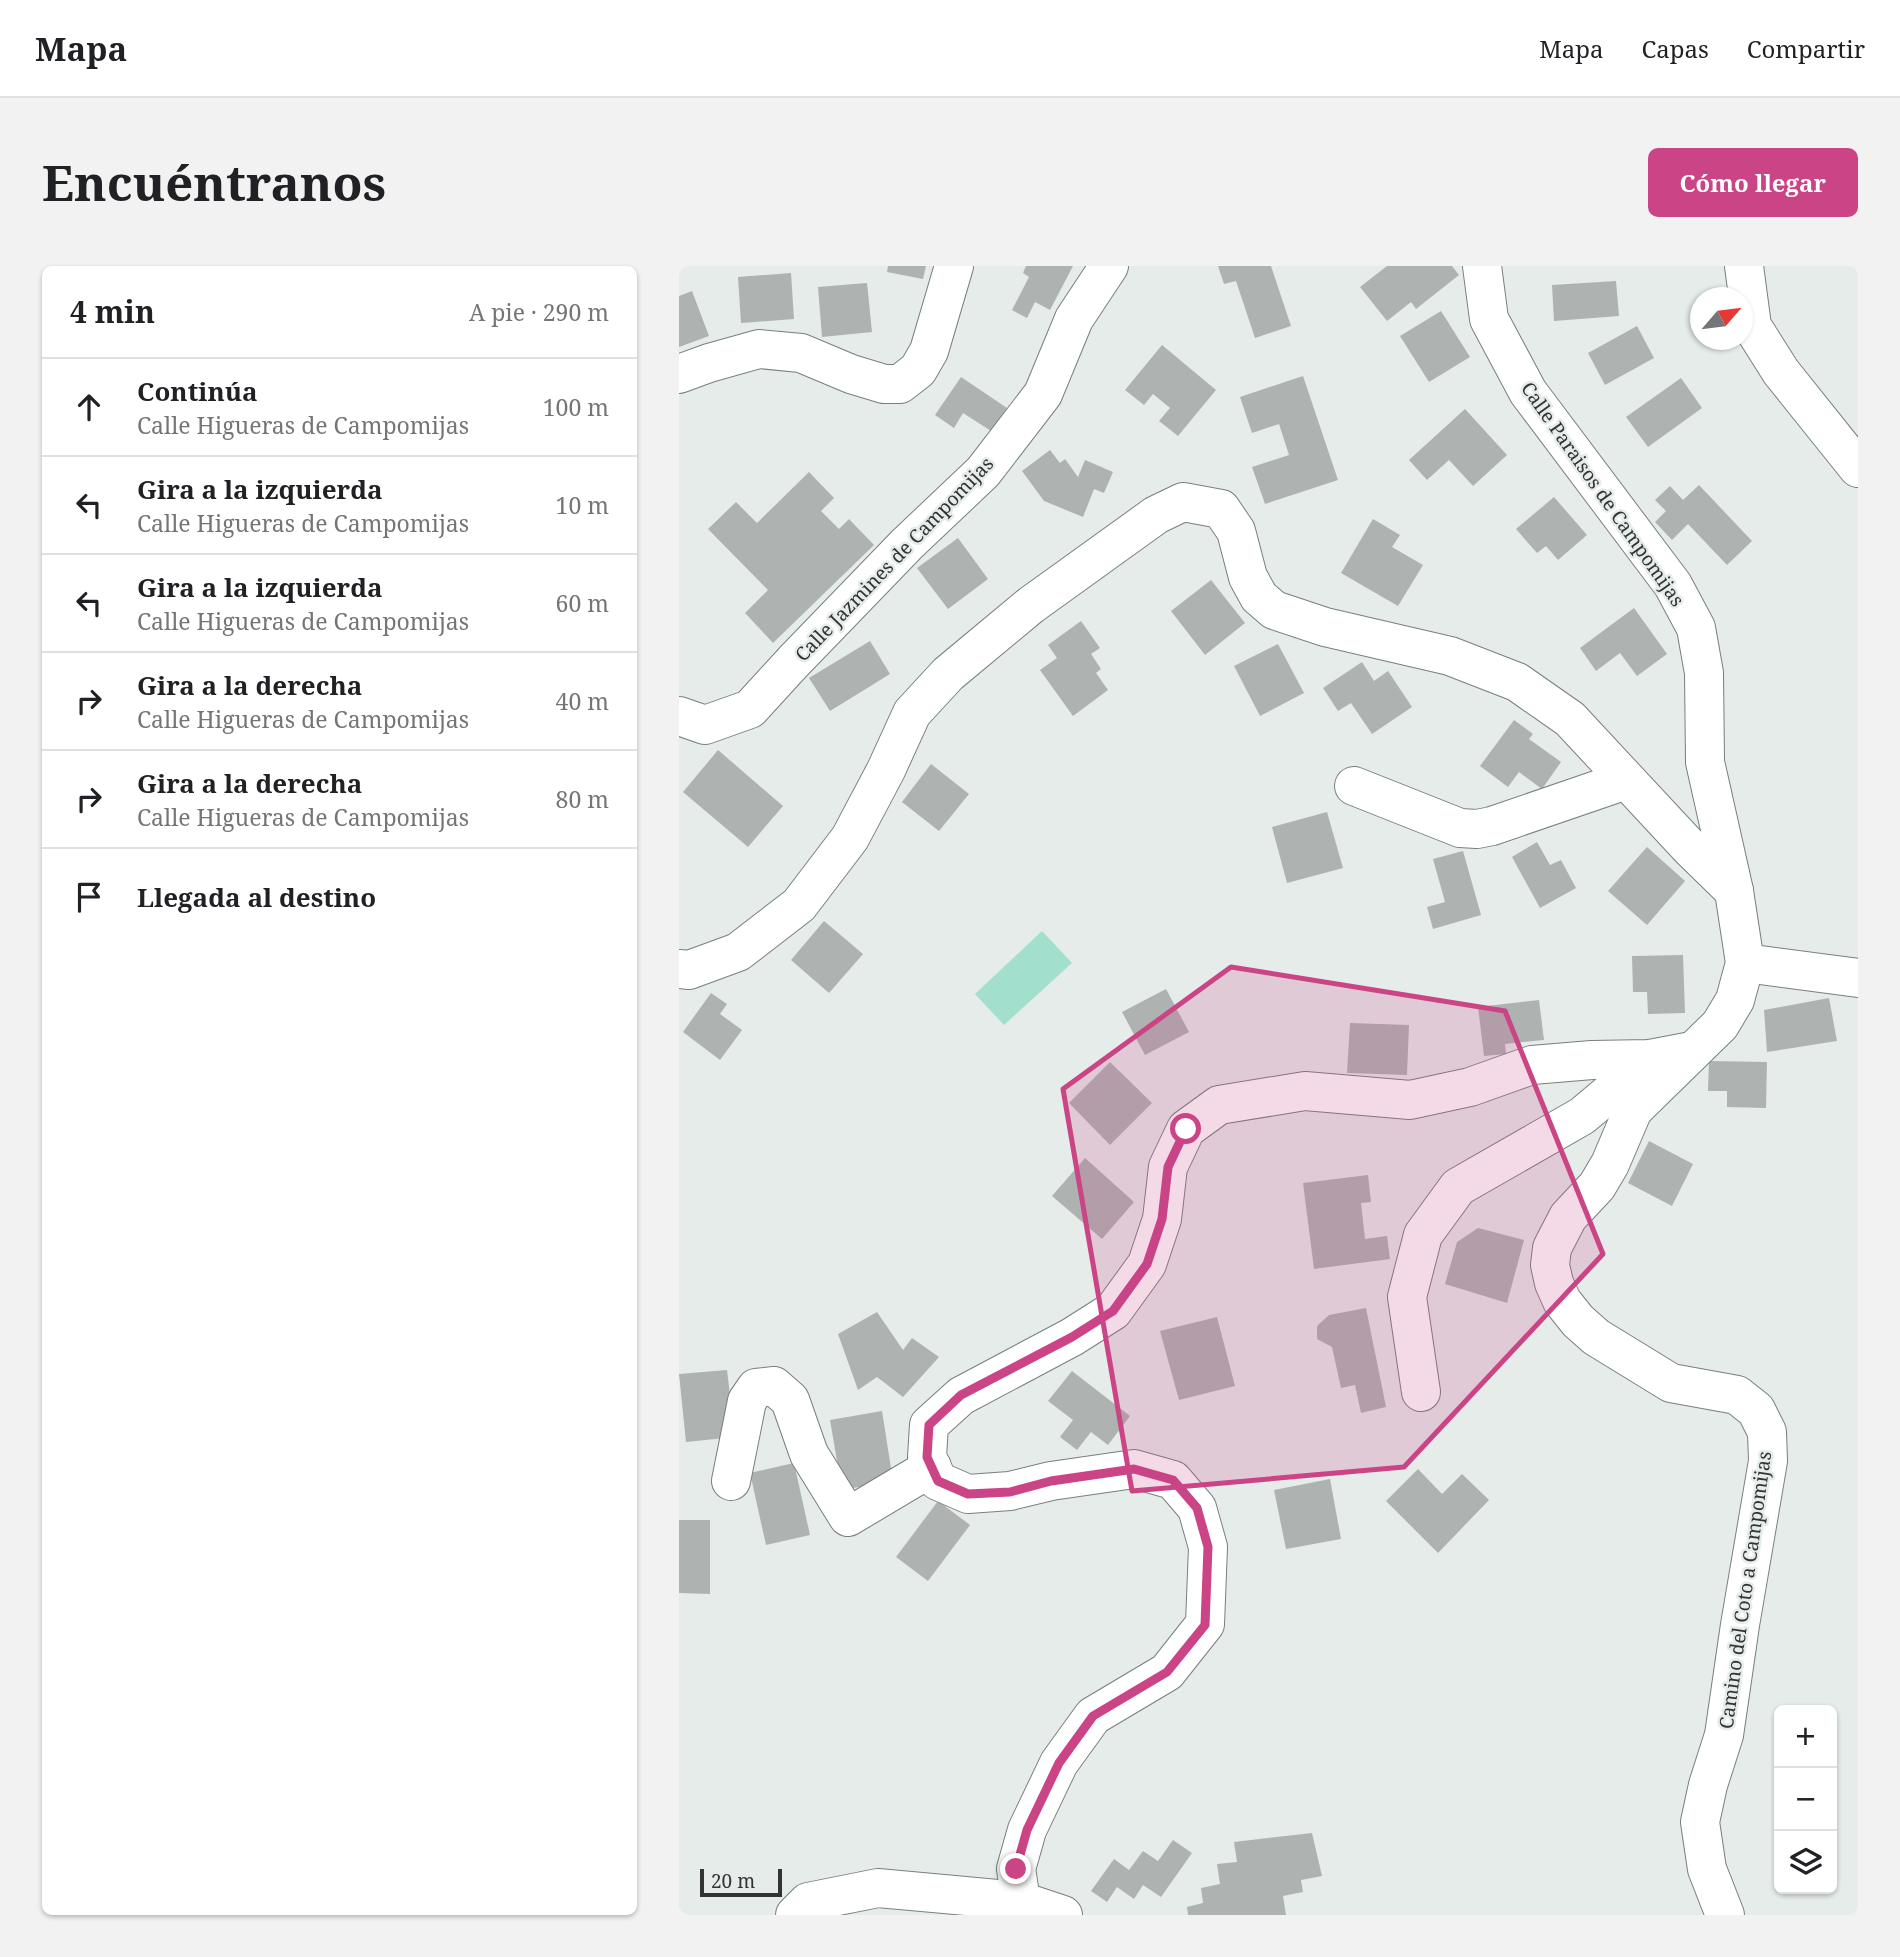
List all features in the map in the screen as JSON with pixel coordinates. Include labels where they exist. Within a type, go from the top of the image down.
[{"type":"street","points":[[679,374],[759,349],[801,352],[852,374],[884,384],[900,384],[918,370],[929,351],[954,266]]},
{"type":"street","name":"Calle Jazmines de Campomijas","points":[[679,716],[705,725],[750,709],[907,544],[983,472],[1043,394],[1074,319],[1109,266]]},
{"type":"street","name":"Calle Paraisos de Campomijas","points":[[1482,266],[1489,319],[1528,392],[1673,585],[1696,628],[1704,673],[1705,762],[1734,891],[1745,964]]},
{"type":"street","points":[[1744,266],[1752,326],[1781,372],[1858,468]]},
{"type":"street","points":[[679,969],[689,970],[738,952],[799,905],[850,838],[912,713],[948,674],[1031,605],[1156,515],[1183,502],[1221,509],[1236,530],[1248,578],[1258,597],[1274,610],[1325,627],[1450,656],[1517,682],[1570,719],[1692,850],[1734,891]]},
{"type":"street","points":[[1353,786],[1460,828],[1477,829],[1626,780]]},
{"type":"street","points":[[1021,1901],[1016,1869],[1027,1830],[1059,1763],[1093,1716],[1167,1672],[1205,1625],[1208,1547],[1197,1508],[1173,1480],[1134,1469],[1051,1481],[1010,1492],[968,1494],[938,1481],[927,1457],[929,1425],[961,1395],[1072,1337],[1113,1311],[1147,1264],[1162,1219],[1168,1167],[1186,1129],[1219,1105],[1305,1091],[1410,1100],[1470,1087],[1532,1065],[1650,1059],[1692,1051],[1720,1025],[1735,1000],[1745,964],[1858,978]]},
{"type":"street","name":"Camino del Coto a Campomijas","points":[[1692,1051],[1633,1110],[1610,1164],[1597,1186],[1568,1217],[1552,1248],[1550,1265],[1562,1301],[1596,1337],[1671,1383],[1737,1395],[1756,1410],[1767,1432],[1768,1461],[1724,1735],[1708,1785],[1700,1822],[1707,1869],[1725,1915]]},
{"type":"street","points":[[1421,1392],[1407,1297],[1423,1235],[1458,1187],[1582,1116],[1650,1059]]},
{"type":"street","points":[[731,1481],[747,1401],[756,1388],[774,1386],[790,1399],[809,1454],[848,1517],[932,1467]]},
{"type":"street","points":[[796,1915],[808,1902],[878,1888],[1021,1901],[1063,1915]]},
{"type":"highlighted area","points":[[1231,967],[1505,1011],[1603,1254],[1404,1467],[1132,1491],[1063,1089]]},
{"type":"green space","points":[[1042,931],[1072,963],[1004,1025],[975,994]]},
{"type":"building","points":[[888,266],[926,266],[923,279],[887,272]]},
{"type":"building","points":[[1026,266],[1073,266],[1050,310],[1035,302],[1027,318],[1012,310],[1029,277],[1023,273]]},
{"type":"building","points":[[1218,266],[1271,266],[1291,326],[1255,338],[1236,281],[1224,284]]},
{"type":"building","points":[[1387,266],[1452,266],[1459,275],[1416,309],[1411,302],[1387,321],[1360,287]]},
{"type":"building","points":[[791,273],[794,319],[741,323],[738,277]]},
{"type":"building","points":[[1616,281],[1619,316],[1554,321],[1552,285]]},
{"type":"building","points":[[867,283],[872,332],[822,337],[818,287]]},
{"type":"building","points":[[692,291],[709,336],[679,347],[679,296]]},
{"type":"building","points":[[1441,311],[1470,357],[1429,382],[1400,336]]},
{"type":"building","points":[[1637,326],[1654,358],[1605,385],[1588,353]]},
{"type":"building","points":[[1162,345],[1216,390],[1178,436],[1159,421],[1170,408],[1153,394],[1144,405],[1125,390]]},
{"type":"building","points":[[1303,376],[1338,480],[1265,504],[1252,467],[1289,455],[1279,424],[1252,433],[1240,397]]},
{"type":"building","points":[[961,377],[1007,408],[991,431],[963,413],[954,428],[935,415]]},
{"type":"building","points":[[1681,378],[1702,408],[1648,447],[1626,417]]},
{"type":"building","points":[[1465,409],[1507,455],[1473,486],[1449,460],[1427,480],[1409,460]]},
{"type":"building","points":[[1050,450],[1060,463],[1065,459],[1078,477],[1085,460],[1113,472],[1104,493],[1094,489],[1083,517],[1044,501],[1022,471]]},
{"type":"building","points":[[809,472],[834,498],[821,511],[839,529],[849,519],[874,545],[773,643],[745,613],[768,590],[708,529],[736,502],[757,523]]},
{"type":"building","points":[[1699,485],[1752,541],[1727,565],[1688,524],[1672,540],[1655,522],[1666,511],[1655,500],[1670,486],[1683,500]]},
{"type":"building","points":[[1554,497],[1587,535],[1558,560],[1546,546],[1537,553],[1516,529]]},
{"type":"building","points":[[1373,519],[1400,535],[1392,547],[1423,565],[1398,606],[1341,573]]},
{"type":"building","points":[[958,538],[988,579],[948,609],[917,568]]},
{"type":"building","points":[[1211,580],[1245,623],[1205,655],[1171,611]]},
{"type":"building","points":[[1634,608],[1667,654],[1637,676],[1620,653],[1596,671],[1580,648]]},
{"type":"building","points":[[1081,621],[1100,648],[1091,654],[1101,669],[1096,673],[1108,690],[1073,716],[1040,670],[1057,658],[1048,645]]},
{"type":"building","points":[[870,641],[890,674],[830,711],[809,678]]},
{"type":"building","points":[[1278,644],[1304,693],[1260,716],[1234,666]]},
{"type":"building","points":[[1362,662],[1374,681],[1388,671],[1412,707],[1372,734],[1351,703],[1338,711],[1323,688]]},
{"type":"building","points":[[1514,720],[1533,734],[1529,739],[1561,762],[1542,789],[1519,772],[1508,787],[1480,766]]},
{"type":"building","points":[[718,750],[783,806],[748,847],[683,792]]},
{"type":"building","points":[[931,764],[969,794],[939,831],[902,802]]},
{"type":"building","points":[[1327,812],[1343,868],[1287,883],[1272,827]]},
{"type":"building","points":[[1537,842],[1550,865],[1561,860],[1576,888],[1540,908],[1512,857]]},
{"type":"building","points":[[1647,847],[1685,881],[1647,925],[1608,891]]},
{"type":"building","points":[[1463,851],[1481,915],[1433,929],[1427,907],[1445,902],[1433,859]]},
{"type":"building","points":[[824,921],[863,954],[829,993],[791,960]]},
{"type":"building","points":[[1683,955],[1685,1013],[1648,1014],[1647,992],[1633,992],[1632,956]]},
{"type":"building","points":[[1166,989],[1189,1032],[1145,1055],[1122,1012]]},
{"type":"building","points":[[711,993],[727,1004],[720,1014],[742,1030],[720,1060],[683,1032]]},
{"type":"building","points":[[1829,998],[1837,1041],[1767,1052],[1764,1010]]},
{"type":"building","points":[[1539,1000],[1544,1040],[1505,1044],[1506,1054],[1484,1056],[1478,1007]]},
{"type":"building","points":[[1350,1023],[1409,1025],[1407,1075],[1347,1073]]},
{"type":"building","points":[[1709,1061],[1767,1062],[1766,1108],[1727,1107],[1727,1091],[1708,1091]]},
{"type":"building","points":[[1110,1062],[1152,1103],[1110,1145],[1069,1103]]},
{"type":"building","points":[[1649,1141],[1693,1164],[1672,1206],[1628,1183]]},
{"type":"building","points":[[1085,1158],[1134,1202],[1102,1239],[1052,1196]]},
{"type":"building","points":[[1368,1175],[1371,1202],[1361,1203],[1365,1239],[1387,1236],[1390,1259],[1314,1269],[1303,1183]]},
{"type":"building","points":[[1478,1228],[1524,1240],[1507,1303],[1445,1284],[1457,1242]]},
{"type":"building","points":[[1366,1308],[1386,1407],[1361,1413],[1355,1385],[1341,1388],[1332,1347],[1317,1339],[1317,1326],[1329,1315]]},
{"type":"building","points":[[877,1312],[903,1350],[912,1338],[939,1357],[903,1397],[877,1377],[858,1390],[838,1334]]},
{"type":"building","points":[[1217,1317],[1235,1386],[1179,1400],[1160,1331]]},
{"type":"building","points":[[727,1370],[735,1437],[686,1442],[679,1374]]},
{"type":"building","points":[[1072,1371],[1130,1416],[1108,1445],[1091,1432],[1077,1450],[1060,1437],[1073,1420],[1048,1401]]},
{"type":"building","points":[[882,1411],[893,1481],[842,1490],[830,1420]]},
{"type":"building","points":[[794,1463],[810,1535],[766,1545],[750,1473]]},
{"type":"building","points":[[1418,1469],[1442,1494],[1462,1474],[1489,1500],[1438,1553],[1386,1501]]},
{"type":"building","points":[[1330,1479],[1341,1539],[1286,1549],[1274,1490]]},
{"type":"building","points":[[938,1501],[970,1525],[928,1581],[896,1557]]},
{"type":"building","points":[[679,1520],[710,1520],[710,1594],[679,1593]]},
{"type":"building","points":[[1312,1833],[1322,1876],[1301,1880],[1303,1892],[1283,1896],[1286,1915],[1188,1915],[1187,1907],[1203,1903],[1201,1888],[1220,1884],[1217,1864],[1237,1862],[1234,1842]]},
{"type":"building","points":[[1173,1840],[1192,1853],[1161,1897],[1143,1885],[1134,1899],[1117,1887],[1107,1902],[1091,1891],[1114,1859],[1129,1870],[1143,1851],[1158,1861]]},
{"type":"route","points":[[1016,1869],[1027,1830],[1059,1763],[1093,1716],[1167,1672],[1205,1625],[1208,1547],[1197,1508],[1173,1480],[1134,1469],[1051,1481],[1010,1492],[968,1494],[938,1481],[927,1457],[929,1425],[961,1395],[1072,1337],[1113,1311],[1147,1264],[1162,1219],[1168,1167],[1186,1129]]}]
